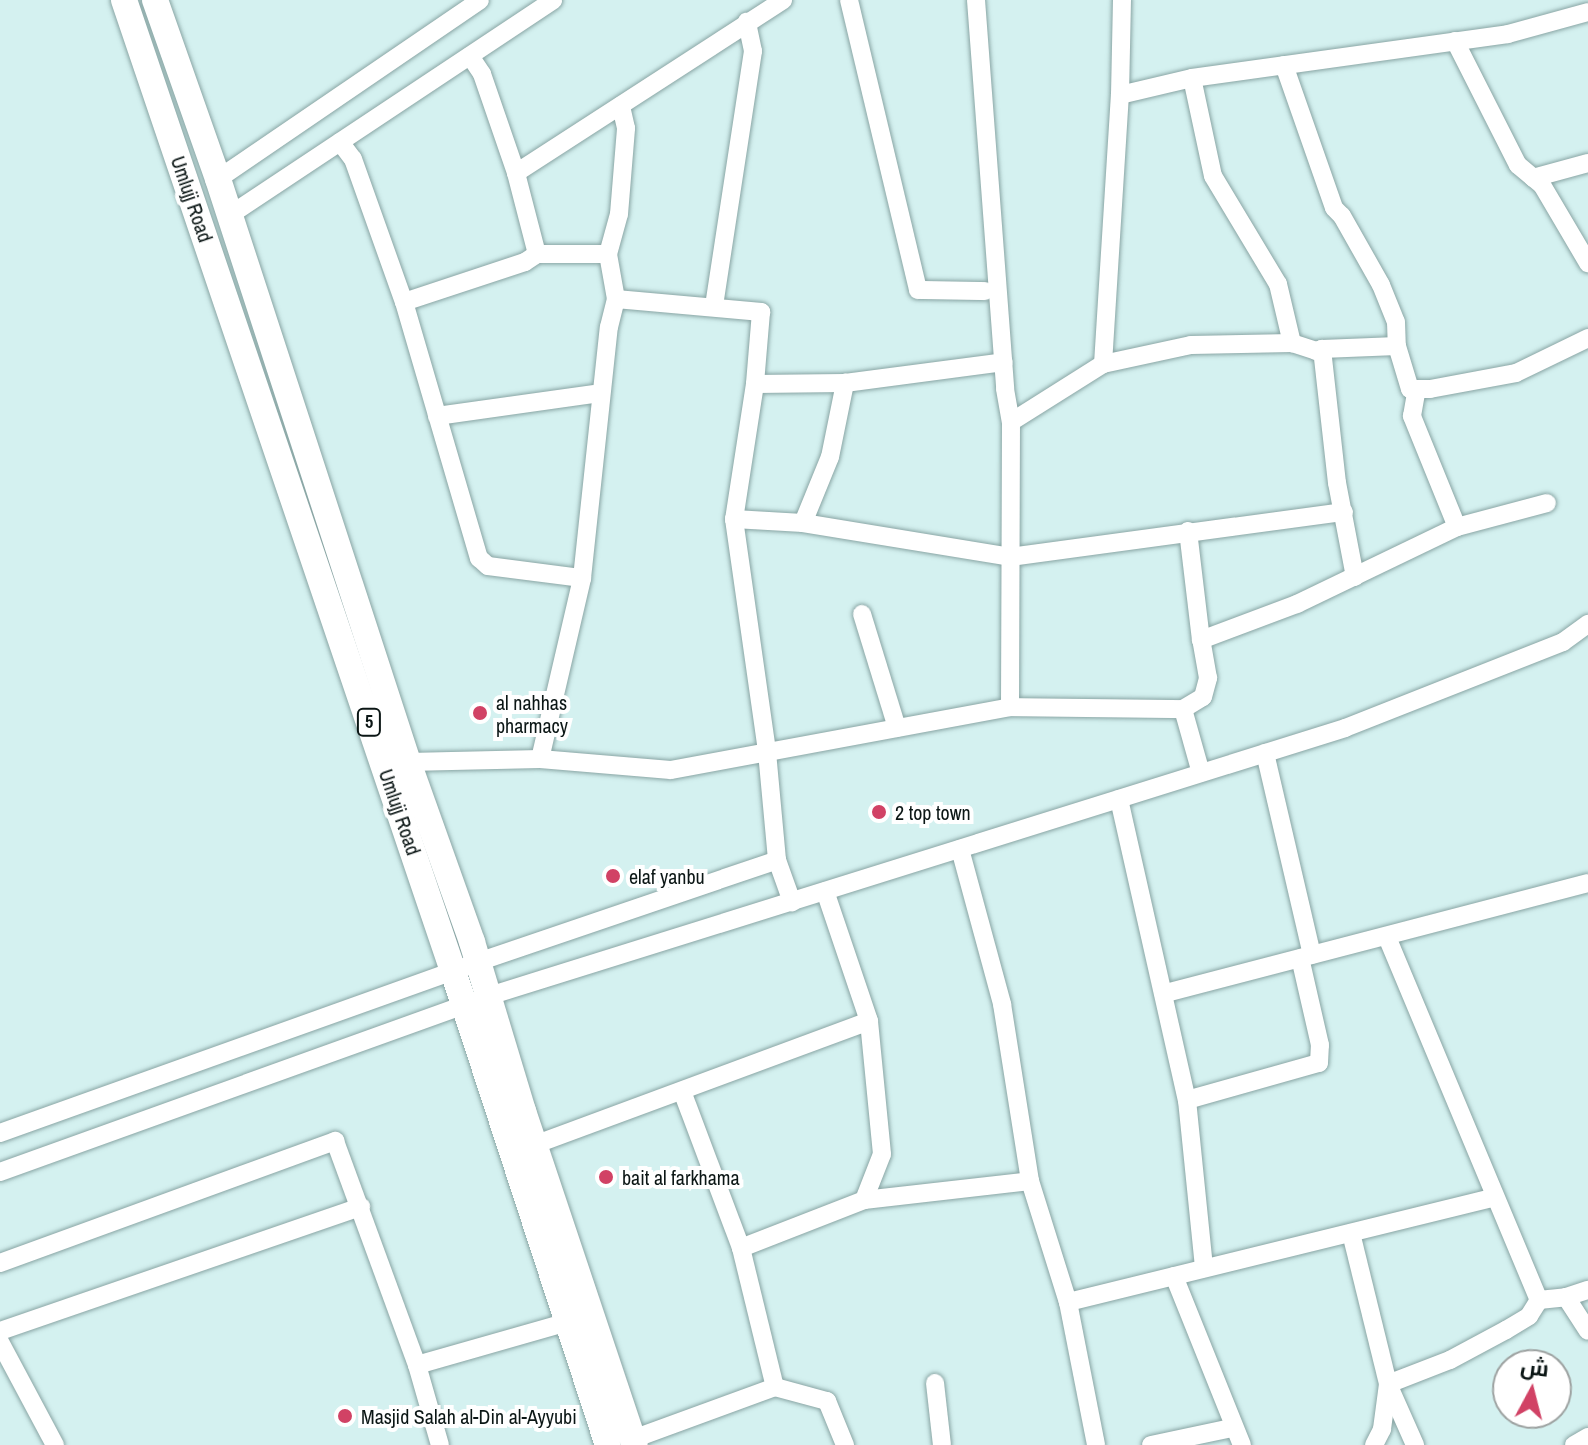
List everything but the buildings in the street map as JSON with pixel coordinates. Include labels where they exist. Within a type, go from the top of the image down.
[{"type":"highway","name":"Umlujj Road","points":[[124,0],[466,966]]},
{"type":"highway","name":"Umlujj Road","points":[[155,0],[230,215],[408,762],[571,1321],[626,1443]]},
{"type":"highway","name":"Umlujj Road","points":[[476,1001],[534,1145],[626,1443]]},
{"type":"street","points":[[218,179],[480,0]]},
{"type":"street","points":[[230,215],[553,0]]},
{"type":"street","points":[[516,173],[783,0]]},
{"type":"street","points":[[849,0],[918,290],[985,291]]},
{"type":"street","points":[[976,0],[1011,422],[1010,707]]},
{"type":"street","points":[[1103,364],[1120,95],[1122,0]]},
{"type":"street","points":[[1120,95],[1192,78],[1508,34],[1588,12]]},
{"type":"street","points":[[714,306],[753,51],[747,22]]},
{"type":"street","points":[[1455,41],[1518,165],[1542,185],[1588,263]]},
{"type":"street","points":[[470,56],[482,74],[516,173],[537,254]]},
{"type":"street","points":[[1284,65],[1334,208],[1342,216],[1381,285],[1396,322],[1397,346],[1410,389],[1516,373],[1588,338]]},
{"type":"street","points":[[1192,78],[1213,176],[1278,284],[1292,343]]},
{"type":"street","points":[[540,759],[582,578],[609,327],[616,299],[608,254],[619,214],[626,128],[621,106]]},
{"type":"street","points":[[340,142],[353,159],[404,302],[479,558],[488,566],[582,578]]},
{"type":"street","points":[[1533,178],[1588,163]]},
{"type":"street","points":[[404,302],[525,262],[537,254],[608,254]]},
{"type":"street","points":[[616,299],[761,312],[755,384],[734,519],[767,752],[777,860],[792,902]]},
{"type":"street","points":[[1011,422],[1103,364],[1191,345],[1292,343],[1316,351],[1397,346]]},
{"type":"street","points":[[1322,349],[1355,577]]},
{"type":"street","points":[[755,384],[845,383],[1004,362]]},
{"type":"street","points":[[803,523],[830,457],[845,383]]},
{"type":"street","points":[[1417,389],[1412,416],[1457,527]]},
{"type":"street","points":[[437,416],[594,394]]},
{"type":"street","points":[[1201,640],[1355,577],[1457,527],[1547,503]]},
{"type":"street","points":[[734,519],[803,523],[1010,557],[1344,512]]},
{"type":"street","points":[[408,762],[540,759],[671,770],[1010,707],[1183,709],[1203,697],[1208,678],[1188,531]]},
{"type":"street","points":[[862,614],[897,728]]},
{"type":"street","points":[[0,1172],[476,1001],[1265,753],[1403,705],[1587,631]]},
{"type":"street","points":[[1183,709],[1201,773]]},
{"type":"street","points":[[1187,1100],[1319,1063],[1320,1045],[1306,957],[1265,753]]},
{"type":"street","points":[[1119,799],[1166,993],[1187,1100],[1204,1268]]},
{"type":"street","points":[[960,849],[1002,1004],[1030,1181],[1068,1302],[1096,1445]]},
{"type":"street","points":[[0,1133],[466,966],[777,860]]},
{"type":"street","points":[[1166,993],[1588,883]]},
{"type":"street","points":[[825,891],[869,1021],[882,1154],[864,1200]]},
{"type":"street","points":[[1387,937],[1539,1300]]},
{"type":"street","points":[[534,1145],[869,1021]]},
{"type":"street","points":[[682,1091],[741,1248],[775,1387]]},
{"type":"street","points":[[0,1263],[335,1141],[417,1365],[440,1445]]},
{"type":"street","points":[[741,1248],[864,1200],[1030,1181]]},
{"type":"street","points":[[1068,1302],[1494,1197]]},
{"type":"street","points":[[0,1331],[361,1207]]},
{"type":"street","points":[[1351,1233],[1388,1384],[1415,1445]]},
{"type":"street","points":[[1174,1276],[1232,1428],[1242,1445]]},
{"type":"street","points":[[1539,1300],[1566,1297],[1588,1290]]},
{"type":"street","points":[[1566,1297],[1588,1331]]},
{"type":"street","points":[[1388,1384],[1450,1360],[1506,1330],[1529,1316],[1539,1300]]},
{"type":"street","points":[[417,1365],[571,1321]]},
{"type":"street","points":[[0,1342],[55,1445]]},
{"type":"street","points":[[935,1383],[942,1445]]},
{"type":"street","points":[[1374,1445],[1382,1429],[1388,1384]]},
{"type":"street","points":[[626,1443],[775,1387],[827,1401],[845,1445]]},
{"type":"street","points":[[1151,1445],[1232,1428]]},
{"type":"street","points":[[1574,1445],[1588,1437]]},
{"type":"place","name":"al nahhas pharmacy","points":[[480,713]]},
{"type":"place","name":"2 top town","points":[[879,812]]},
{"type":"place","name":"elaf yanbu","points":[[613,876]]},
{"type":"place","name":"bait al farkhama","points":[[606,1177]]},
{"type":"place","name":"Masjid Salah al-Din al-Ayyubi","points":[[345,1416]]}]
